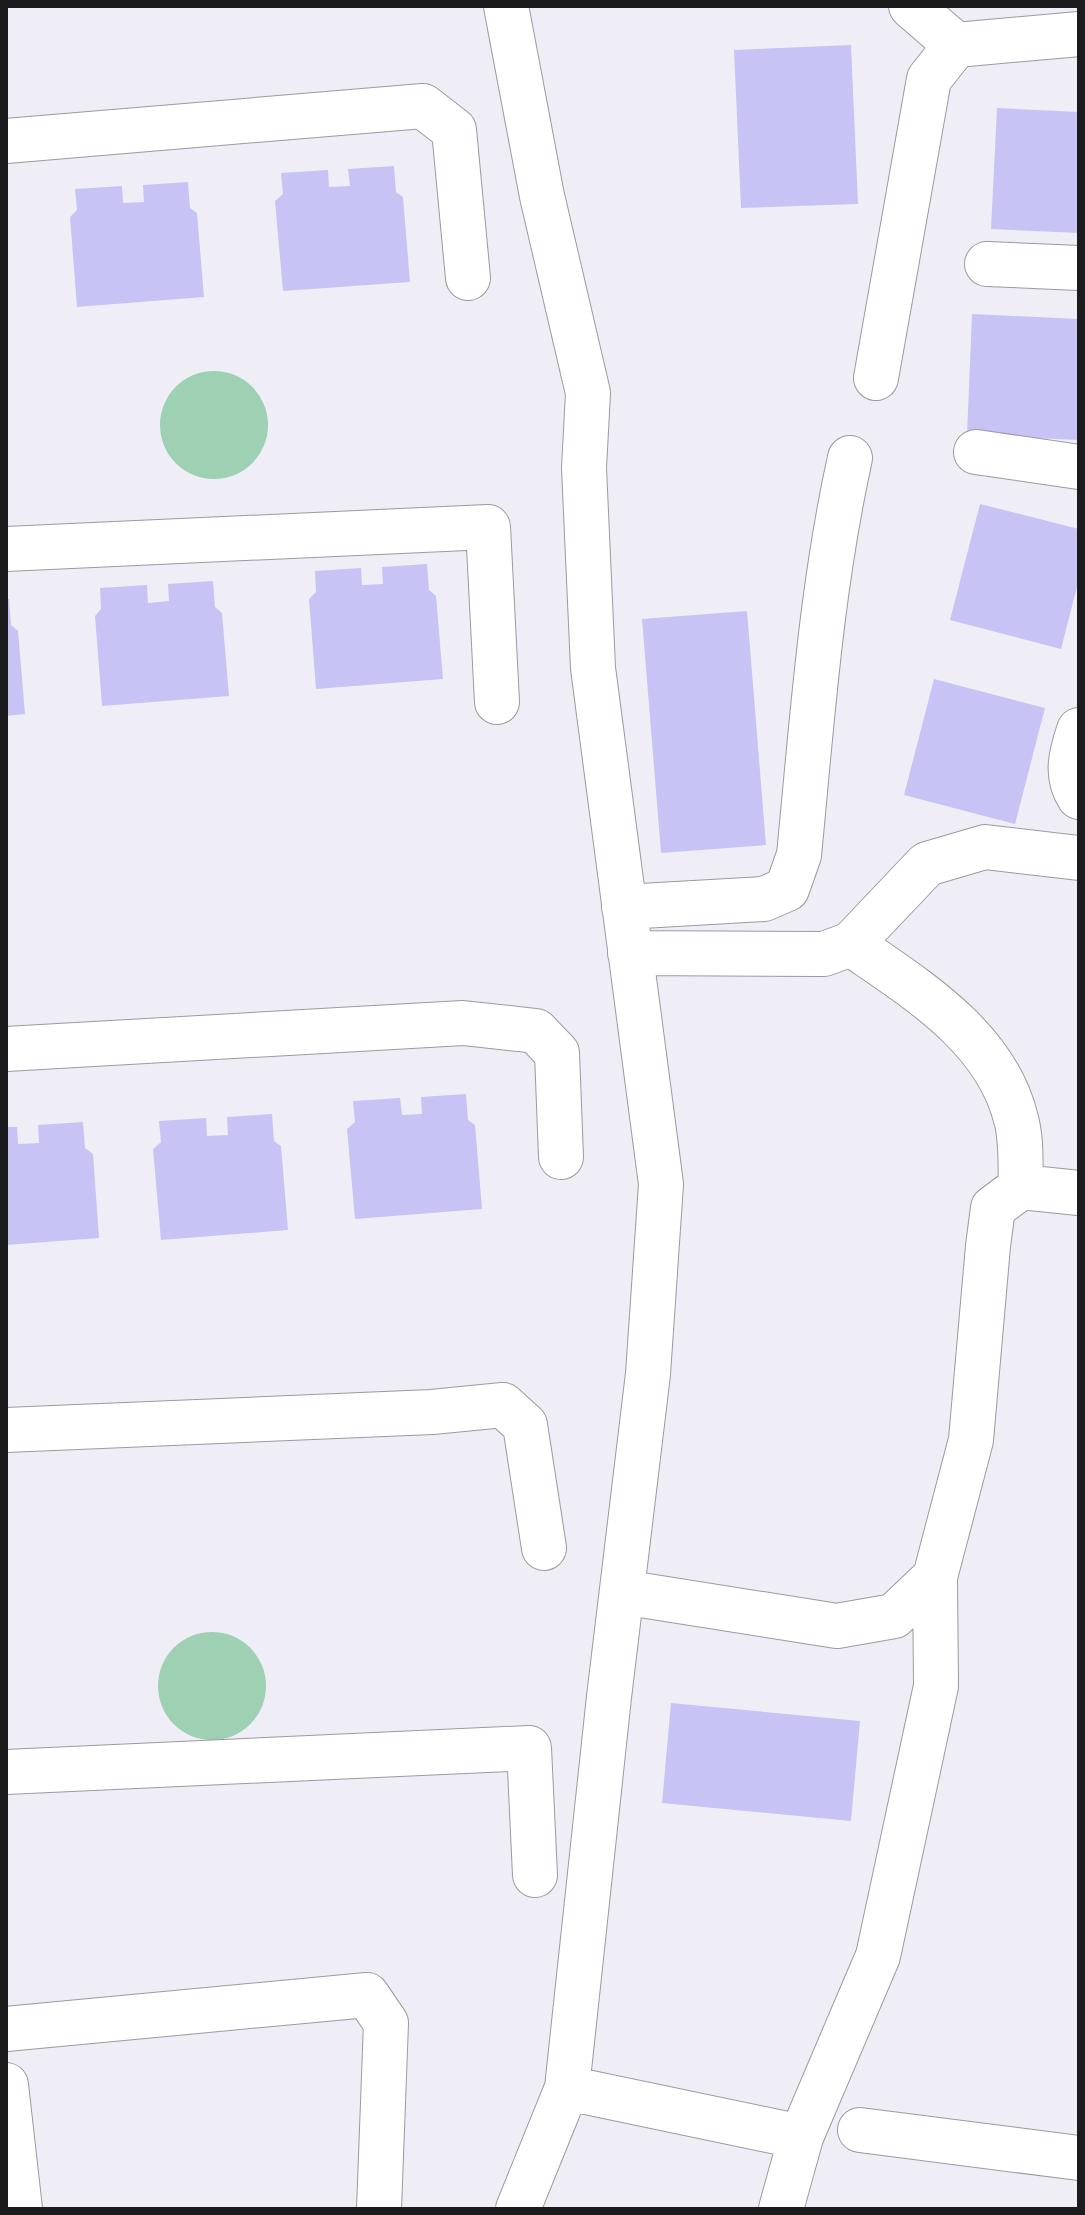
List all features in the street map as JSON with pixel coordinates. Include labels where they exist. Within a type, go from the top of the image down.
[{"type":"street","points":[[507,6],[542,196],[588,393],[584,468],[593,668],[661,1184],[648,1374],[567,2088],[518,2209]]},
{"type":"street","points":[[911,6],[956,45],[1079,34]]},
{"type":"street","points":[[876,378],[929,79],[956,45]]},
{"type":"street","points":[[6,141],[423,106],[454,130],[468,278]]},
{"type":"street","points":[[987,264],[1079,268]]},
{"type":"street","points":[[976,452],[1079,467]]},
{"type":"street","points":[[624,907],[764,899],[787,889],[799,855],[822,614],[834,531],[850,458]]},
{"type":"street","points":[[6,549],[488,527],[497,702]]},
{"type":"street","points":[[1079,730],[1070,757],[1072,786],[1079,797]]},
{"type":"street","points":[[630,953],[824,954],[851,944],[927,864],[985,847],[1079,858]]},
{"type":"street","points":[[851,944],[930,998],[993,1064],[1017,1120],[1021,1187]]},
{"type":"street","points":[[6,1049],[463,1023],[536,1031],[557,1053],[561,1157]]},
{"type":"street","points":[[781,2209],[801,2137],[878,1956],[936,1686],[935,1577],[971,1440],[993,1208],[1021,1187],[1079,1193]]},
{"type":"street","points":[[6,1430],[432,1412],[503,1405],[525,1425],[544,1548]]},
{"type":"street","points":[[622,1592],[837,1626],[894,1616],[935,1577]]},
{"type":"street","points":[[6,1772],[529,1748],[535,1875]]},
{"type":"street","points":[[6,2029],[367,1995],[386,2023],[379,2209]]},
{"type":"street","points":[[6,2085],[20,2209]]},
{"type":"street","points":[[567,2088],[801,2137]]},
{"type":"street","points":[[860,2130],[1079,2158]]},
{"type":"green space","points":[[214,371],[235,375],[252,387],[264,404],[268,425],[264,446],[252,463],[235,475],[214,479],[193,475],[176,463],[164,446],[160,425],[164,404],[176,387],[193,375]]},
{"type":"green space","points":[[212,1632],[233,1636],[250,1648],[262,1665],[266,1686],[262,1707],[250,1724],[233,1736],[212,1740],[191,1736],[174,1724],[162,1707],[158,1686],[162,1665],[174,1648],[191,1636]]},
{"type":"building","points":[[851,45],[858,204],[741,208],[734,50]]},
{"type":"building","points":[[997,108],[1079,112],[1079,233],[991,229]]},
{"type":"building","points":[[394,166],[396,192],[403,197],[410,282],[283,291],[275,201],[283,194],[281,173],[328,170],[329,187],[350,186],[348,169]]},
{"type":"building","points":[[188,182],[190,208],[197,213],[204,297],[77,307],[70,217],[77,210],[75,189],[122,186],[123,203],[144,202],[143,185]]},
{"type":"building","points":[[972,314],[1079,319],[1079,440],[967,435]]},
{"type":"building","points":[[980,504],[1079,529],[1079,579],[1061,649],[950,620]]},
{"type":"building","points":[[427,564],[429,590],[436,596],[443,679],[316,689],[309,599],[316,592],[315,571],[361,568],[362,585],[383,584],[382,567]]},
{"type":"building","points":[[213,581],[215,607],[222,613],[229,696],[102,706],[95,616],[101,609],[100,588],[147,585],[148,603],[169,601],[168,584]]},
{"type":"building","points":[[6,599],[9,599],[11,625],[18,631],[25,714],[6,716]]},
{"type":"building","points":[[747,611],[766,845],[661,853],[642,619]]},
{"type":"building","points":[[934,679],[1045,708],[1015,824],[904,795]]},
{"type":"building","points":[[466,1094],[468,1120],[475,1125],[482,1209],[355,1219],[347,1129],[355,1122],[353,1101],[400,1098],[402,1115],[422,1114],[421,1097]]},
{"type":"building","points":[[272,1114],[274,1141],[281,1146],[288,1230],[161,1240],[153,1149],[161,1142],[159,1121],[206,1118],[207,1136],[228,1135],[227,1117]]},
{"type":"building","points":[[83,1122],[85,1148],[93,1154],[99,1238],[6,1245],[6,1127],[17,1127],[18,1144],[39,1143],[38,1125]]},
{"type":"building","points":[[671,1703],[860,1721],[851,1821],[662,1803]]}]
